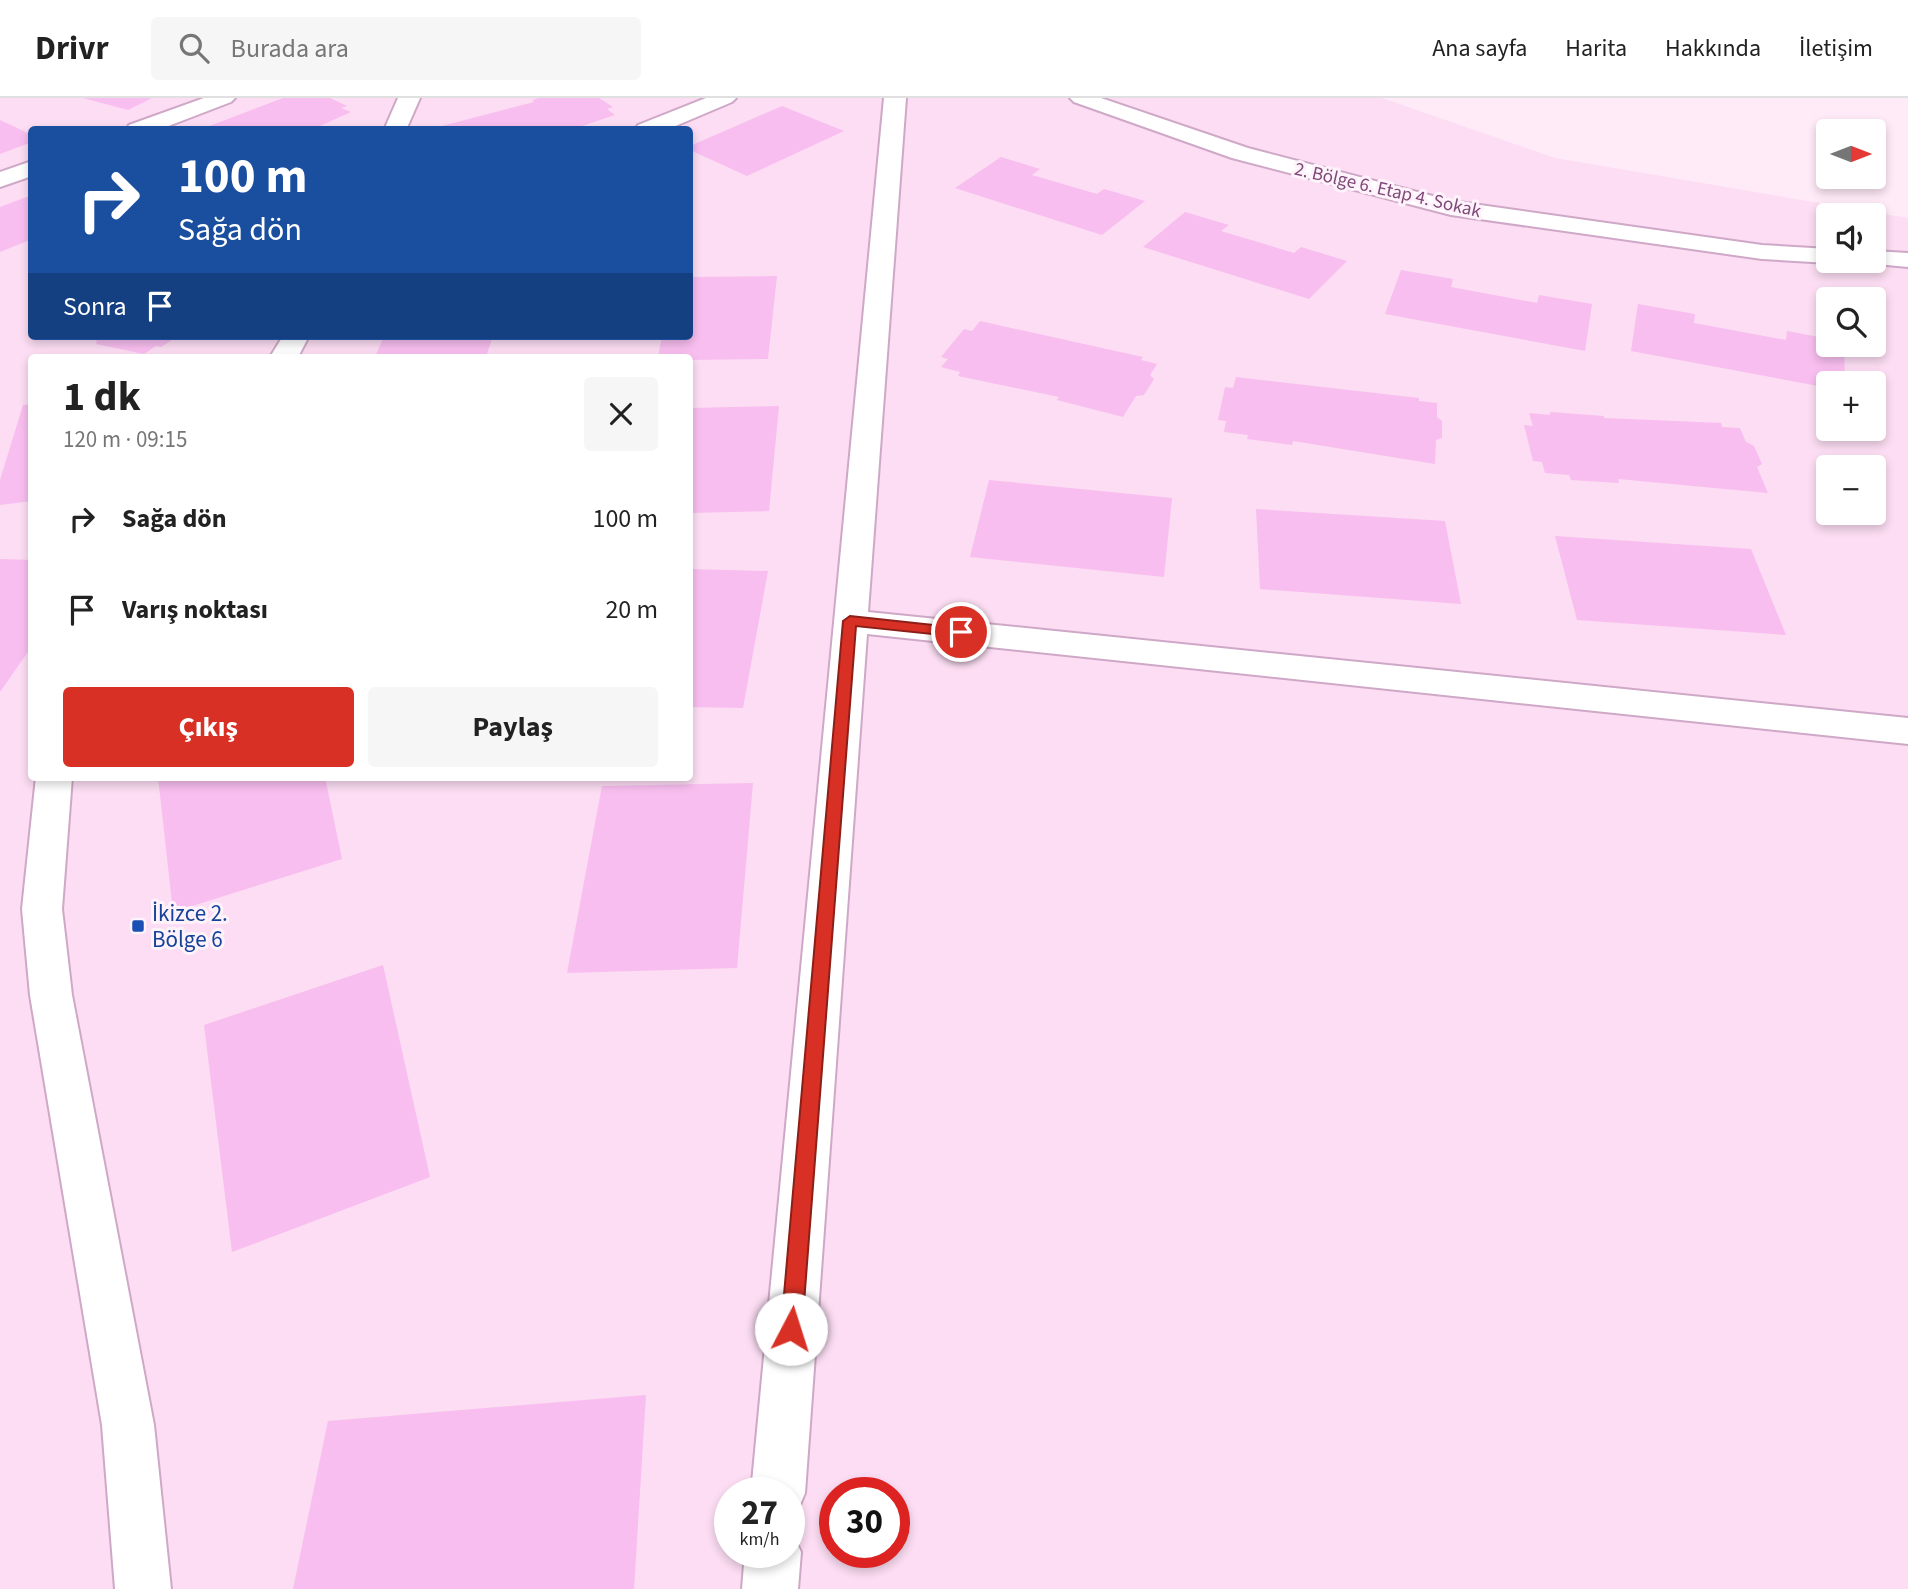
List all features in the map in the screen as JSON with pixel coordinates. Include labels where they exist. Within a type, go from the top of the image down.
[{"type":"street","points":[[148,126],[224,98]]},
{"type":"street","points":[[397,126],[409,98]]},
{"type":"street","points":[[656,126],[725,98]]},
{"type":"street","points":[[779,1477],[895,98]]},
{"type":"street","name":"2. Bölge 6. Etap 4. Sokak","points":[[1082,98],[1240,153],[1451,208],[1762,252],[1816,255]]},
{"type":"street","points":[[0,180],[28,170]]},
{"type":"street","points":[[1886,259],[1908,260]]},
{"type":"street","points":[[850,621],[1908,731]]},
{"type":"street","points":[[54,781],[42,909],[50,983],[128,1424],[143,1589]]},
{"type":"street","points":[[770,1589],[772,1568]]},
{"type":"shaded area","points":[[0,98],[1382,98],[1555,158],[1820,203],[1816,203],[1816,273],[1886,273],[1886,214],[1908,218],[1908,1589],[0,1589]]},
{"type":"building","points":[[83,98],[152,98],[128,110]]},
{"type":"building","points":[[283,98],[330,98],[347,106],[341,108],[351,112],[320,126],[210,126]]},
{"type":"building","points":[[599,98],[613,107],[607,109],[615,115],[582,126],[442,126],[534,102],[532,100]]},
{"type":"building","points":[[782,106],[844,131],[747,176],[693,151],[693,145]]},
{"type":"building","points":[[0,120],[28,133],[28,144],[0,154]]},
{"type":"building","points":[[1001,157],[1040,169],[1032,175],[1097,194],[1104,189],[1145,201],[1102,235],[955,188]]},
{"type":"building","points":[[28,196],[28,241],[0,252],[0,207]]},
{"type":"building","points":[[1185,212],[1229,225],[1221,231],[1294,253],[1301,247],[1347,261],[1309,299],[1143,247]]},
{"type":"building","points":[[1401,270],[1453,279],[1451,287],[1537,303],[1539,295],[1592,304],[1585,351],[1385,314]]},
{"type":"building","points":[[777,276],[768,359],[693,360],[693,354],[659,354],[661,340],[693,340],[693,277]]},
{"type":"building","points":[[1638,304],[1695,314],[1694,323],[1786,340],[1787,331],[1816,337],[1816,357],[1844,357],[1845,371],[1816,371],[1816,386],[1631,351]]},
{"type":"building","points":[[980,321],[1143,357],[1141,360],[1157,364],[1150,375],[1154,379],[1144,395],[1136,396],[1123,417],[1057,400],[1059,397],[958,376],[960,372],[941,367],[948,359],[941,357],[964,329],[972,331]]},
{"type":"building","points":[[94,340],[172,340],[144,354],[96,344]]},
{"type":"building","points":[[382,340],[492,340],[487,354],[376,354]]},
{"type":"building","points":[[1236,377],[1419,398],[1419,401],[1437,403],[1437,417],[1442,421],[1442,438],[1436,440],[1435,464],[1293,441],[1292,445],[1247,439],[1248,435],[1224,432],[1226,421],[1218,420],[1225,387],[1233,388]]},
{"type":"building","points":[[28,404],[28,502],[0,505],[0,480],[23,405]]},
{"type":"building","points":[[779,406],[769,511],[693,513],[693,408]]},
{"type":"building","points":[[1550,412],[1604,418],[1721,423],[1722,427],[1740,428],[1746,442],[1754,446],[1762,464],[1757,467],[1768,493],[1618,479],[1619,483],[1571,480],[1569,475],[1545,473],[1542,462],[1533,461],[1524,425],[1533,426],[1529,413],[1550,415]]},
{"type":"building","points":[[989,480],[1172,498],[1164,577],[970,557]]},
{"type":"building","points":[[1256,509],[1445,521],[1461,604],[1260,589]]},
{"type":"building","points":[[1555,536],[1751,549],[1786,635],[1577,620]]},
{"type":"building","points":[[0,559],[28,560],[28,652],[0,692]]},
{"type":"building","points":[[693,569],[768,571],[743,708],[693,707]]},
{"type":"building","points":[[158,781],[326,781],[342,859],[173,912]]},
{"type":"building","points":[[753,783],[737,968],[567,973],[602,786]]},
{"type":"building","points":[[383,965],[430,1177],[232,1252],[204,1025]]},
{"type":"building","points":[[646,1395],[634,1589],[293,1589],[328,1421]]},
{"type":"place","name":"İkizce 2. Bölge 6","points":[[138,926]]},
{"type":"route","points":[[791,1329],[850,621],[961,632]]}]
